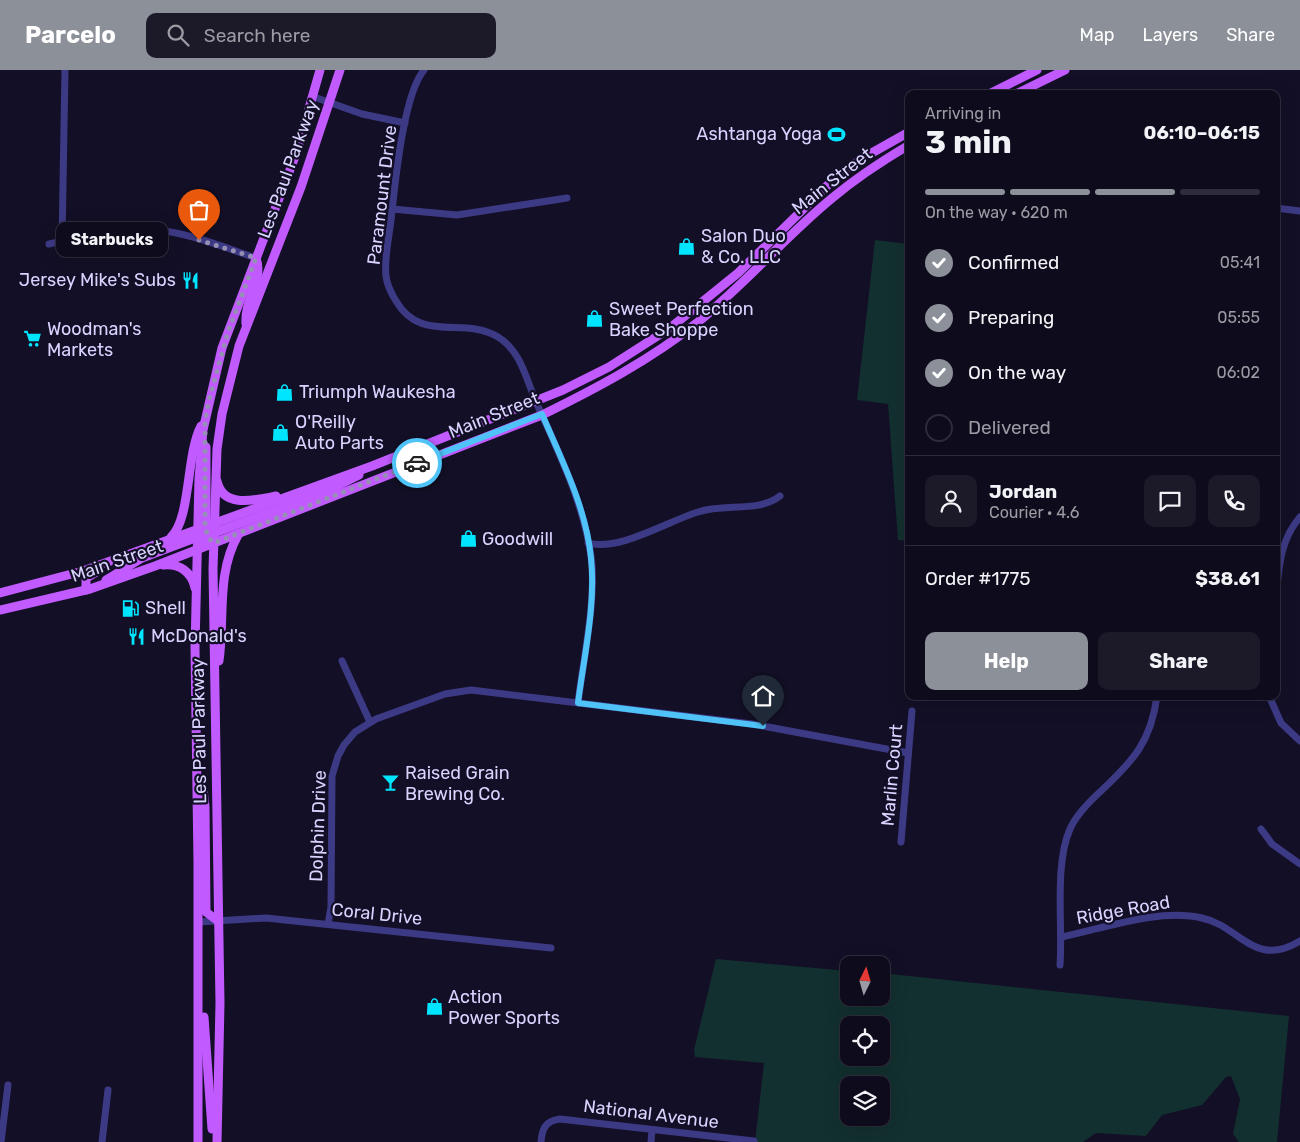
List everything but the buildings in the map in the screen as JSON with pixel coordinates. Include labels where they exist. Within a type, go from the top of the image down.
[{"type":"main road","name":"Les Paul Parkway","points":[[217,1142],[220,1003],[215,691],[207,533],[200,461],[205,419],[222,348],[287,178],[314,97],[320,70]]},
{"type":"main road","points":[[335,70],[336,83]]},
{"type":"main road","name":"Les Paul Parkway","points":[[198,1142],[199,922],[196,593],[198,549],[207,533],[222,414],[229,382],[247,326],[330,104],[340,70]]},
{"type":"main road","points":[[1006,90],[1037,70]]},
{"type":"main road","points":[[1024,90],[1065,70]]},
{"type":"main road","name":"Main Street","points":[[0,610],[96,587],[198,549],[207,533],[294,494],[536,403],[609,367],[670,328],[738,273],[815,196],[861,159],[905,134]]},
{"type":"main road","name":"Main Street","points":[[0,593],[61,577],[166,540],[207,533],[238,535],[542,414],[612,378],[667,345],[699,321],[824,205],[869,169],[905,147]]},
{"type":"main road","points":[[861,159],[869,169]]},
{"type":"main road","points":[[272,261],[266,245],[285,193],[287,178]]},
{"type":"main road","points":[[815,196],[824,205]]},
{"type":"main road","points":[[798,212],[806,221]]},
{"type":"main road","points":[[247,326],[245,310],[259,273],[256,258]]},
{"type":"main road","points":[[612,378],[613,370],[636,356],[644,345]]},
{"type":"main road","points":[[166,540],[173,536],[180,526],[195,439],[205,419]]},
{"type":"main road","points":[[96,587],[142,558],[327,491],[386,461]]},
{"type":"main road","points":[[215,471],[220,490],[230,500],[251,500],[294,494]]},
{"type":"main road","points":[[215,691],[221,648],[223,582],[228,557],[238,535]]},
{"type":"main road","points":[[86,590],[84,583],[88,576],[125,560],[138,551]]},
{"type":"main road","points":[[155,566],[173,565],[184,569],[191,576],[196,593]]},
{"type":"main road","points":[[61,577],[79,582],[86,590]]},
{"type":"main road","points":[[198,750],[205,807],[206,912],[218,921]]},
{"type":"main road","points":[[199,996],[204,1009],[213,1142]]},
{"type":"street","points":[[62,242],[65,70]]},
{"type":"street","name":"Paramount Drive","points":[[424,70],[412,91],[406,123],[392,208],[386,277],[397,304],[412,318],[425,325],[443,329],[480,330],[500,338],[511,348],[524,369],[536,403],[573,486],[583,516],[591,556],[592,580],[578,703]]},
{"type":"street","points":[[314,97],[362,114],[406,123]]},
{"type":"street","points":[[392,208],[457,215],[567,198]]},
{"type":"street","points":[[1280,208],[1300,211]]},
{"type":"street","points":[[49,244],[135,229],[159,230],[184,235],[256,258]]},
{"type":"street","points":[[588,543],[598,546],[607,544],[642,534],[700,511],[728,506],[767,504],[780,496]]},
{"type":"street","points":[[1280,563],[1282,546],[1300,517]]},
{"type":"street","points":[[342,661],[370,722]]},
{"type":"street","name":"Dolphin Drive","points":[[328,924],[331,907],[332,776],[338,756],[344,745],[355,732],[370,722],[459,691],[471,690],[752,724],[908,753]]},
{"type":"street","points":[[1060,965],[1063,850],[1069,830],[1080,812],[1138,753],[1152,724],[1156,700]]},
{"type":"street","points":[[1271,700],[1281,723],[1300,741]]},
{"type":"street","name":"Marlin Court","points":[[901,842],[912,710]]},
{"type":"street","points":[[1260,830],[1272,844],[1300,864]]},
{"type":"street","name":"Ridge Road","points":[[1062,937],[1174,915],[1196,917],[1214,922],[1241,941],[1258,948],[1276,949],[1300,941]]},
{"type":"street","name":"Coral Drive","points":[[199,922],[266,918],[551,948]]},
{"type":"street","points":[[1,1142],[8,1085]]},
{"type":"street","points":[[102,1142],[108,1090]]},
{"type":"street","name":"National Avenue","points":[[540,1142],[542,1131],[546,1124],[560,1119],[754,1141]]},
{"type":"street","points":[[651,1142],[652,1130]]},
{"type":"green space","points":[[875,240],[905,244],[905,541],[898,540],[888,404],[857,400]]},
{"type":"green space","points":[[716,959],[840,970],[840,1006],[890,1006],[890,974],[1289,1016],[1277,1142],[1239,1142],[1233,1134],[1240,1099],[1231,1076],[1226,1077],[1202,1105],[1162,1115],[1146,1136],[1096,1133],[1083,1142],[755,1142],[764,1063],[695,1057],[694,1050]]},
{"type":"way so far","points":[[199,240],[256,258],[222,348],[205,422],[207,473],[205,526],[208,537],[214,543],[238,535],[417,463]]},
{"type":"place","name":"Ashtanga Yoga","points":[[836,134]]},
{"type":"place","name":"Starbucks","points":[[199,240]]},
{"type":"place","name":"Salon Duo & Co. LLC","points":[[687,246]]},
{"type":"place","name":"Jersey Mike's Subs","points":[[190,280]]},
{"type":"place","name":"Sweet Perfection Bake Shoppe","points":[[595,319]]},
{"type":"place","name":"Woodman's Markets","points":[[33,339]]},
{"type":"place","name":"Triumph Waukesha","points":[[285,392]]},
{"type":"place","name":"O'Reilly Auto Parts","points":[[281,432]]},
{"type":"place","name":"Goodwill","points":[[468,539]]},
{"type":"place","name":"Shell","points":[[131,608]]},
{"type":"place","name":"McDonald's","points":[[137,636]]},
{"type":"place","name":"Raised Grain Brewing Co.","points":[[391,783]]},
{"type":"place","name":"Action Power Sports","points":[[434,1007]]},
{"type":"route","points":[[417,463],[542,414],[557,446],[581,509],[591,556],[591,593],[578,703],[763,726]]}]
